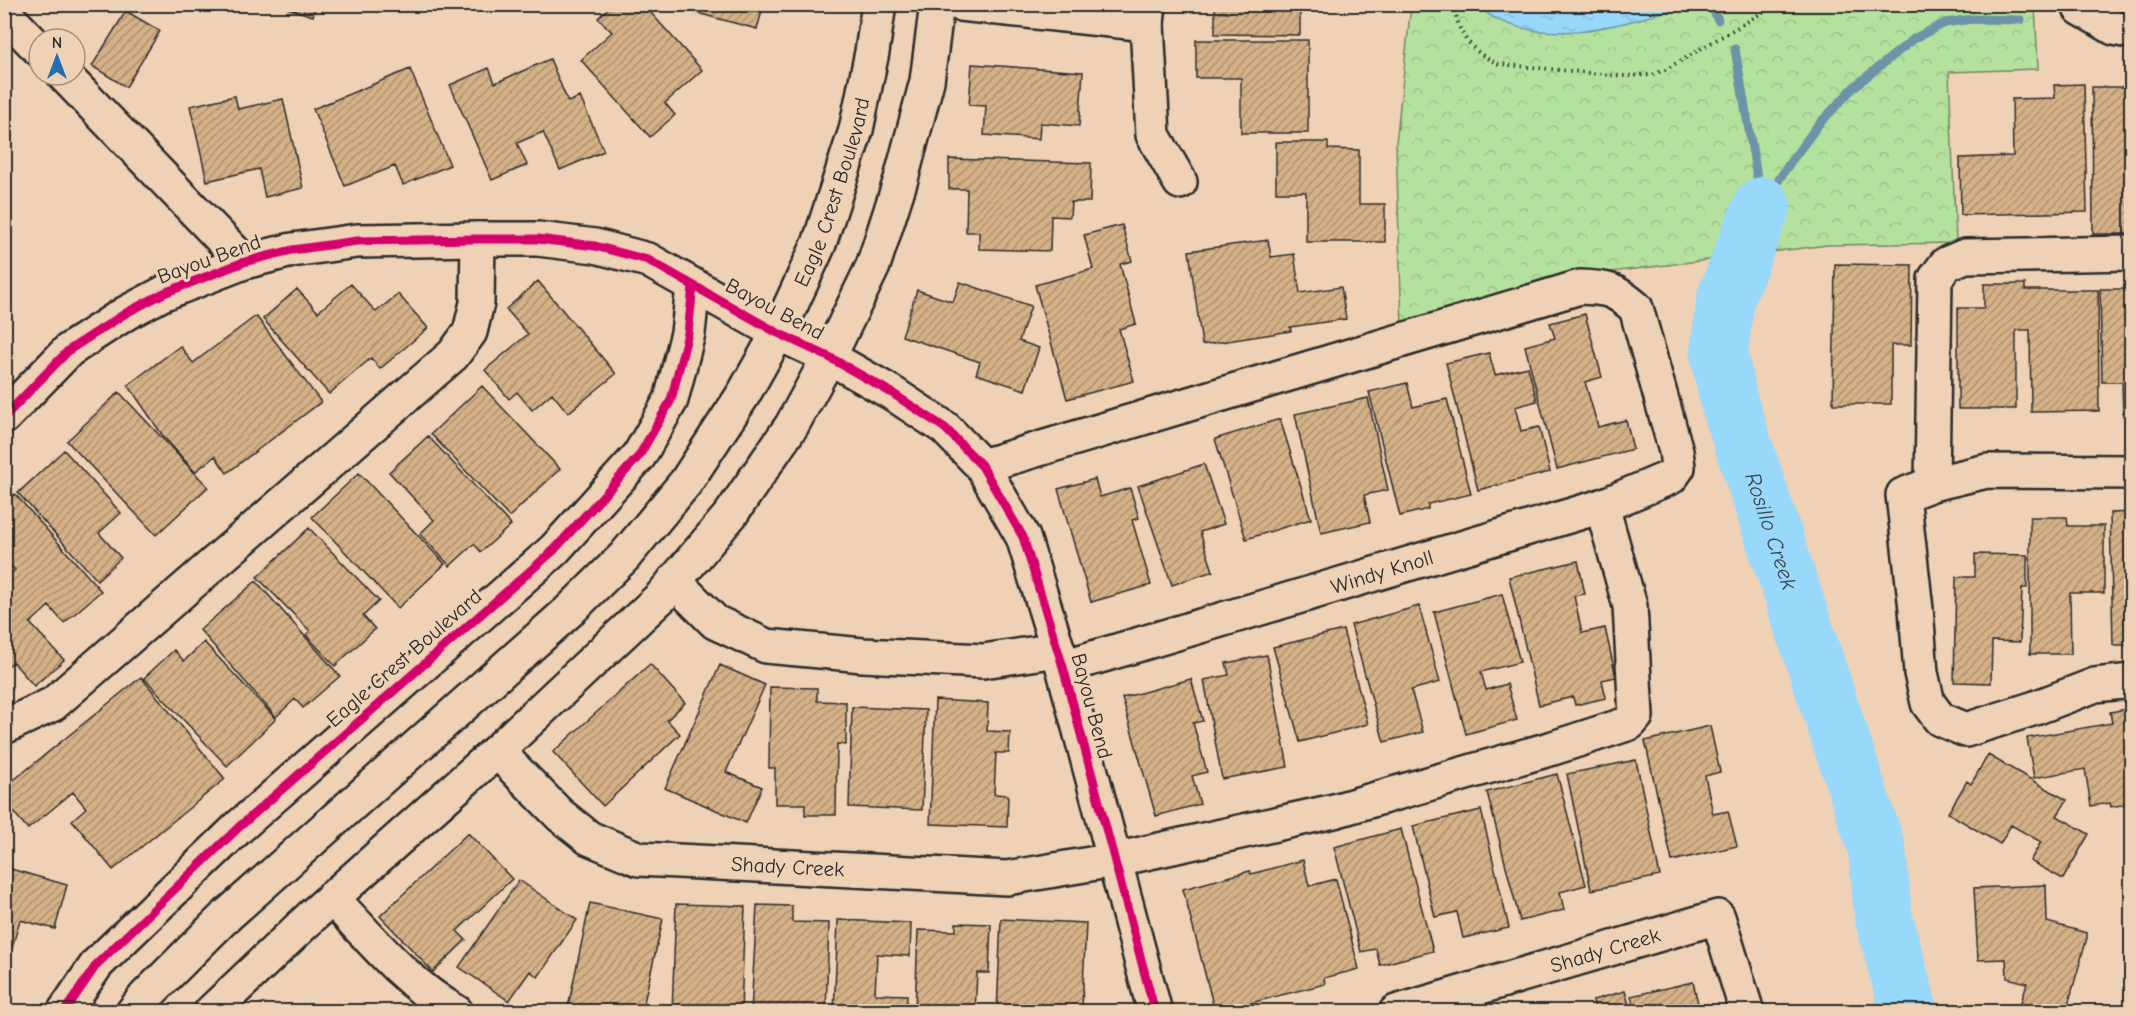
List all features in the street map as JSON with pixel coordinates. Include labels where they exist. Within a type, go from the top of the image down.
[{"type":"street","name":"Eagle Crest Boulevard","points":[[133,1011],[223,919],[568,612],[624,557],[686,482],[743,395],[778,333],[819,244],[856,130],[879,4]]},
{"type":"street","points":[[211,1011],[332,898],[497,751],[661,597],[731,514],[792,425],[829,357],[873,266],[901,179],[927,81],[937,4]]},
{"type":"street","points":[[960,4],[1148,14],[1153,135],[1180,182]]},
{"type":"street","points":[[2080,8],[2114,28],[2132,32]]},
{"type":"street","points":[[4,13],[27,37]]},
{"type":"street","points":[[76,87],[244,262]]},
{"type":"street","points":[[4,728],[53,704],[453,355],[470,332],[477,303],[478,239]]},
{"type":"street","name":"Bayou Bend","points":[[4,417],[69,350],[126,313],[164,293],[244,262],[292,250],[357,241],[538,239],[595,246],[648,260],[778,333],[829,357],[892,393],[945,428],[982,466],[1023,537],[1060,658],[1155,1011]]},
{"type":"street","points":[[2132,253],[1965,256],[1946,264],[1935,279],[1918,490],[1916,609],[1921,673],[1928,703],[1940,719],[1966,730],[2095,686],[2132,681]]},
{"type":"street","name":"Eagle Crest Boulevard","points":[[64,1011],[97,964],[231,835],[554,550],[639,456],[671,400],[688,333],[693,286]]},
{"type":"street","name":"Windy Knoll","points":[[674,581],[715,622],[766,646],[863,655],[983,661],[1060,658],[1602,506],[1671,477],[1678,467],[1676,451],[1636,308],[1623,296],[1607,288],[1580,287],[982,466]]},
{"type":"street","points":[[1918,490],[1987,471],[2132,472]]},
{"type":"street","name":"Shady Creek","points":[[497,751],[560,815],[589,838],[639,859],[1007,878],[1114,860],[1334,811],[1553,748],[1630,723],[1636,716],[1630,606],[1602,506]]},
{"type":"street","points":[[332,898],[387,957],[436,1000],[456,1011]]},
{"type":"street","name":"Shady Creek","points":[[1396,1011],[1718,917],[1747,1011]]},
{"type":"path","points":[[1455,4],[1460,32],[1471,47],[1483,57],[1498,64],[1621,76],[1652,75],[1665,70],[1777,4]]},
{"type":"green space","points":[[1411,5],[2035,5],[2038,69],[1949,72],[1956,243],[1828,245],[1587,275],[1402,327],[1396,143]]},
{"type":"water","points":[[1476,5],[1684,5],[1634,21],[1606,27],[1550,32],[1523,28],[1498,20]]},
{"type":"building","points":[[274,4],[316,4],[313,16]]},
{"type":"building","points":[[613,4],[643,4],[702,70],[665,103],[675,115],[650,137],[581,60],[612,32],[598,18]]},
{"type":"building","points":[[679,4],[764,4],[757,29],[678,8]]},
{"type":"building","points":[[1215,4],[1300,4],[1300,35],[1215,34]]},
{"type":"building","points":[[126,11],[160,31],[126,87],[92,66]]},
{"type":"building","points":[[1196,40],[1308,40],[1308,133],[1241,133],[1241,78],[1196,78]]},
{"type":"building","points":[[550,59],[568,102],[580,97],[604,151],[560,170],[543,132],[517,143],[527,165],[492,180],[450,85],[489,68],[495,83]]},
{"type":"building","points":[[972,64],[1083,72],[1079,126],[1040,123],[1039,139],[984,135],[986,106],[969,105]]},
{"type":"building","points":[[410,69],[450,165],[403,185],[395,166],[345,186],[313,109]]},
{"type":"building","points":[[2084,84],[2087,212],[1961,215],[1960,158],[2013,156],[2012,99],[2055,98],[2054,85]]},
{"type":"building","points":[[2092,87],[2132,87],[2132,234],[2093,234]]},
{"type":"building","points":[[235,96],[238,109],[283,99],[303,188],[265,197],[259,169],[207,181],[190,106]]},
{"type":"building","points":[[1276,142],[1328,142],[1328,149],[1359,150],[1359,204],[1385,204],[1385,242],[1306,242],[1306,192],[1276,192]]},
{"type":"building","points":[[949,159],[1091,163],[1090,202],[1071,202],[1070,217],[1051,216],[1050,251],[979,249],[979,232],[966,232],[967,189],[949,189]]},
{"type":"building","points":[[1122,225],[1132,261],[1120,264],[1136,324],[1119,329],[1134,381],[1067,399],[1035,285],[1093,269],[1084,235]]},
{"type":"building","points":[[1268,240],[1271,257],[1294,254],[1300,293],[1341,287],[1346,319],[1290,327],[1291,331],[1202,345],[1189,251]]},
{"type":"building","points":[[1835,264],[1912,265],[1911,345],[1891,345],[1891,404],[1833,404]]},
{"type":"building","points":[[538,281],[616,374],[568,413],[552,393],[532,410],[517,392],[509,399],[485,370],[528,334],[506,309]]},
{"type":"building","points":[[960,282],[1031,306],[1019,341],[1039,348],[1025,390],[976,374],[980,362],[902,336],[917,290],[953,302]]},
{"type":"building","points":[[351,284],[376,312],[398,294],[428,328],[380,369],[371,358],[329,394],[263,319],[297,289],[318,312]]},
{"type":"building","points":[[1984,284],[2025,284],[2025,290],[2098,290],[2099,411],[2031,412],[2030,330],[2016,330],[2016,409],[1958,409],[1958,308],[1984,308]]},
{"type":"building","points":[[2100,289],[2132,289],[2132,416],[2123,416],[2122,382],[2102,382]]},
{"type":"building","points":[[1585,314],[1602,377],[1585,382],[1598,427],[1626,420],[1633,449],[1557,469],[1525,346],[1555,338],[1550,323]]},
{"type":"building","points":[[256,316],[321,402],[227,473],[215,456],[195,472],[163,436],[128,385],[180,346],[193,363]]},
{"type":"building","points":[[1489,353],[1495,375],[1528,367],[1537,401],[1515,407],[1521,431],[1539,427],[1550,472],[1478,490],[1446,363]]},
{"type":"building","points":[[1407,383],[1413,407],[1447,399],[1471,494],[1428,504],[1428,509],[1400,516],[1369,392]]},
{"type":"building","points":[[482,386],[560,469],[509,517],[431,434]]},
{"type":"building","points":[[119,392],[208,487],[156,535],[67,441]]},
{"type":"building","points":[[1368,398],[1388,490],[1364,495],[1370,522],[1321,533],[1295,414]]},
{"type":"building","points":[[1280,419],[1311,519],[1246,539],[1215,439]]},
{"type":"building","points":[[428,436],[511,525],[481,552],[474,544],[450,566],[420,534],[434,520],[389,472]]},
{"type":"building","points":[[64,450],[121,513],[99,533],[121,558],[97,580],[18,493]]},
{"type":"building","points":[[1204,464],[1224,524],[1200,532],[1213,571],[1172,585],[1138,486]]},
{"type":"building","points":[[359,473],[445,564],[398,608],[312,517]]},
{"type":"building","points":[[1095,479],[1100,497],[1130,488],[1139,518],[1132,520],[1151,585],[1091,602],[1058,489]]},
{"type":"building","points":[[15,494],[101,591],[64,623],[49,606],[30,623],[64,660],[34,686],[13,662],[4,669],[4,579],[15,570],[4,559],[4,503]]},
{"type":"building","points":[[2132,512],[2132,645],[2113,645],[2110,513]]},
{"type":"building","points":[[2030,517],[2067,517],[2068,526],[2104,526],[2104,593],[2070,593],[2071,654],[2030,654]]},
{"type":"building","points":[[309,528],[379,601],[363,616],[375,629],[335,666],[306,635],[310,631],[257,577]]},
{"type":"building","points":[[1975,554],[2027,555],[2027,588],[2022,588],[2020,642],[1992,641],[1991,683],[1954,682],[1956,577],[1975,577]]},
{"type":"building","points":[[1578,561],[1585,594],[1574,596],[1582,633],[1605,628],[1616,677],[1602,680],[1606,698],[1575,705],[1573,697],[1539,705],[1509,577]]},
{"type":"building","points":[[256,581],[340,676],[303,708],[295,699],[276,717],[200,630]]},
{"type":"building","points":[[1502,594],[1520,662],[1481,672],[1486,690],[1507,684],[1517,720],[1466,734],[1434,612]]},
{"type":"building","points":[[1419,606],[1440,682],[1411,690],[1423,732],[1384,742],[1351,625]]},
{"type":"building","points":[[1343,630],[1368,724],[1300,742],[1273,647]]},
{"type":"building","points":[[204,642],[276,719],[227,766],[144,678],[174,650],[184,661]]},
{"type":"building","points":[[1267,655],[1288,767],[1222,779],[1204,680],[1229,675],[1226,663]]},
{"type":"building","points":[[650,664],[685,703],[667,720],[680,734],[603,806],[553,752]]},
{"type":"building","points":[[720,665],[765,685],[726,772],[762,787],[746,823],[665,788]]},
{"type":"building","points":[[141,677],[225,779],[113,870],[72,820],[86,808],[73,792],[28,829],[4,801],[4,788]]},
{"type":"building","points":[[1191,679],[1203,721],[1193,723],[1207,772],[1192,776],[1200,804],[1156,816],[1122,698]]},
{"type":"building","points":[[770,687],[817,688],[817,701],[846,702],[846,745],[837,744],[836,815],[805,815],[805,804],[775,804],[775,768],[769,768]]},
{"type":"building","points":[[935,700],[988,703],[987,731],[1010,732],[1009,753],[996,753],[994,794],[1008,795],[1007,827],[930,824]]},
{"type":"building","points":[[852,707],[926,710],[922,810],[849,807]]},
{"type":"building","points":[[2132,708],[2132,803],[2111,807],[2110,803],[2091,806],[2085,769],[2034,778],[2027,738],[2112,723],[2110,712]]},
{"type":"building","points":[[1710,726],[1720,772],[1705,776],[1713,814],[1728,811],[1737,846],[1672,861],[1645,741]]},
{"type":"building","points":[[1988,755],[2067,800],[2057,816],[2089,834],[2063,879],[2030,861],[2041,842],[2011,825],[2000,844],[1948,813],[1967,781],[1971,784]]},
{"type":"building","points":[[1636,760],[1660,876],[1591,890],[1567,774]]},
{"type":"building","points":[[1557,774],[1586,885],[1560,892],[1564,910],[1520,921],[1487,792]]},
{"type":"building","points":[[1481,810],[1509,928],[1463,938],[1457,912],[1435,917],[1413,826]]},
{"type":"building","points":[[1401,829],[1433,951],[1380,965],[1376,949],[1361,952],[1334,847]]},
{"type":"building","points":[[468,833],[512,879],[457,931],[466,940],[433,972],[380,916]]},
{"type":"building","points":[[1303,860],[1309,886],[1336,879],[1359,969],[1324,978],[1325,984],[1215,1012],[1183,889]]},
{"type":"building","points":[[4,867],[67,885],[55,929],[20,920],[9,958],[4,956]]},
{"type":"building","points":[[519,880],[577,920],[538,977],[530,971],[509,1001],[459,967]]},
{"type":"building","points":[[2046,885],[2047,922],[2087,933],[2087,938],[2066,1012],[2018,1012],[2027,983],[2007,978],[2006,959],[1978,960],[1974,888]]},
{"type":"building","points":[[590,903],[663,919],[642,1011],[626,1007],[625,1012],[567,1012]]},
{"type":"building","points":[[676,904],[745,906],[741,1012],[672,1012]]},
{"type":"building","points":[[757,905],[792,906],[792,922],[829,923],[826,1012],[751,1012]]},
{"type":"building","points":[[1001,919],[1086,923],[1082,1008],[1103,1009],[1103,1012],[997,1012]]},
{"type":"building","points":[[838,920],[911,923],[910,956],[877,954],[875,994],[907,995],[906,1012],[834,1012]]},
{"type":"building","points":[[956,923],[991,924],[989,973],[977,973],[975,1012],[915,1012],[918,930],[956,931]]},
{"type":"building","points":[[1693,982],[1700,1012],[1635,1012],[1631,996]]},
{"type":"building","points":[[1625,991],[1631,1012],[1586,1012],[1595,1009],[1593,1000]]},
{"type":"waterway","name":"Rosillo Creek","points":[[1710,4],[1718,20]]},
{"type":"waterway","points":[[1762,206],[1818,125],[1855,86],[1915,38],[1945,23],[1972,19],[2021,20]]},
{"type":"waterway","name":"Rosillo Creek","points":[[1735,49],[1762,206]]},
{"type":"waterway","name":"Rosillo Creek","points":[[1762,206],[1726,297],[1719,353],[1729,402],[1877,849],[1883,915],[1909,1012]]},
{"type":"cycle path","points":[[4,417],[69,350],[126,313],[164,293],[244,262],[292,250],[357,241],[538,239],[595,246],[648,260],[778,333],[829,357],[892,393],[945,428],[982,466],[1023,537],[1063,667],[1155,1012]]},
{"type":"cycle path","points":[[64,1012],[97,964],[239,827],[554,550],[639,456],[671,400],[688,333],[693,286]]}]
